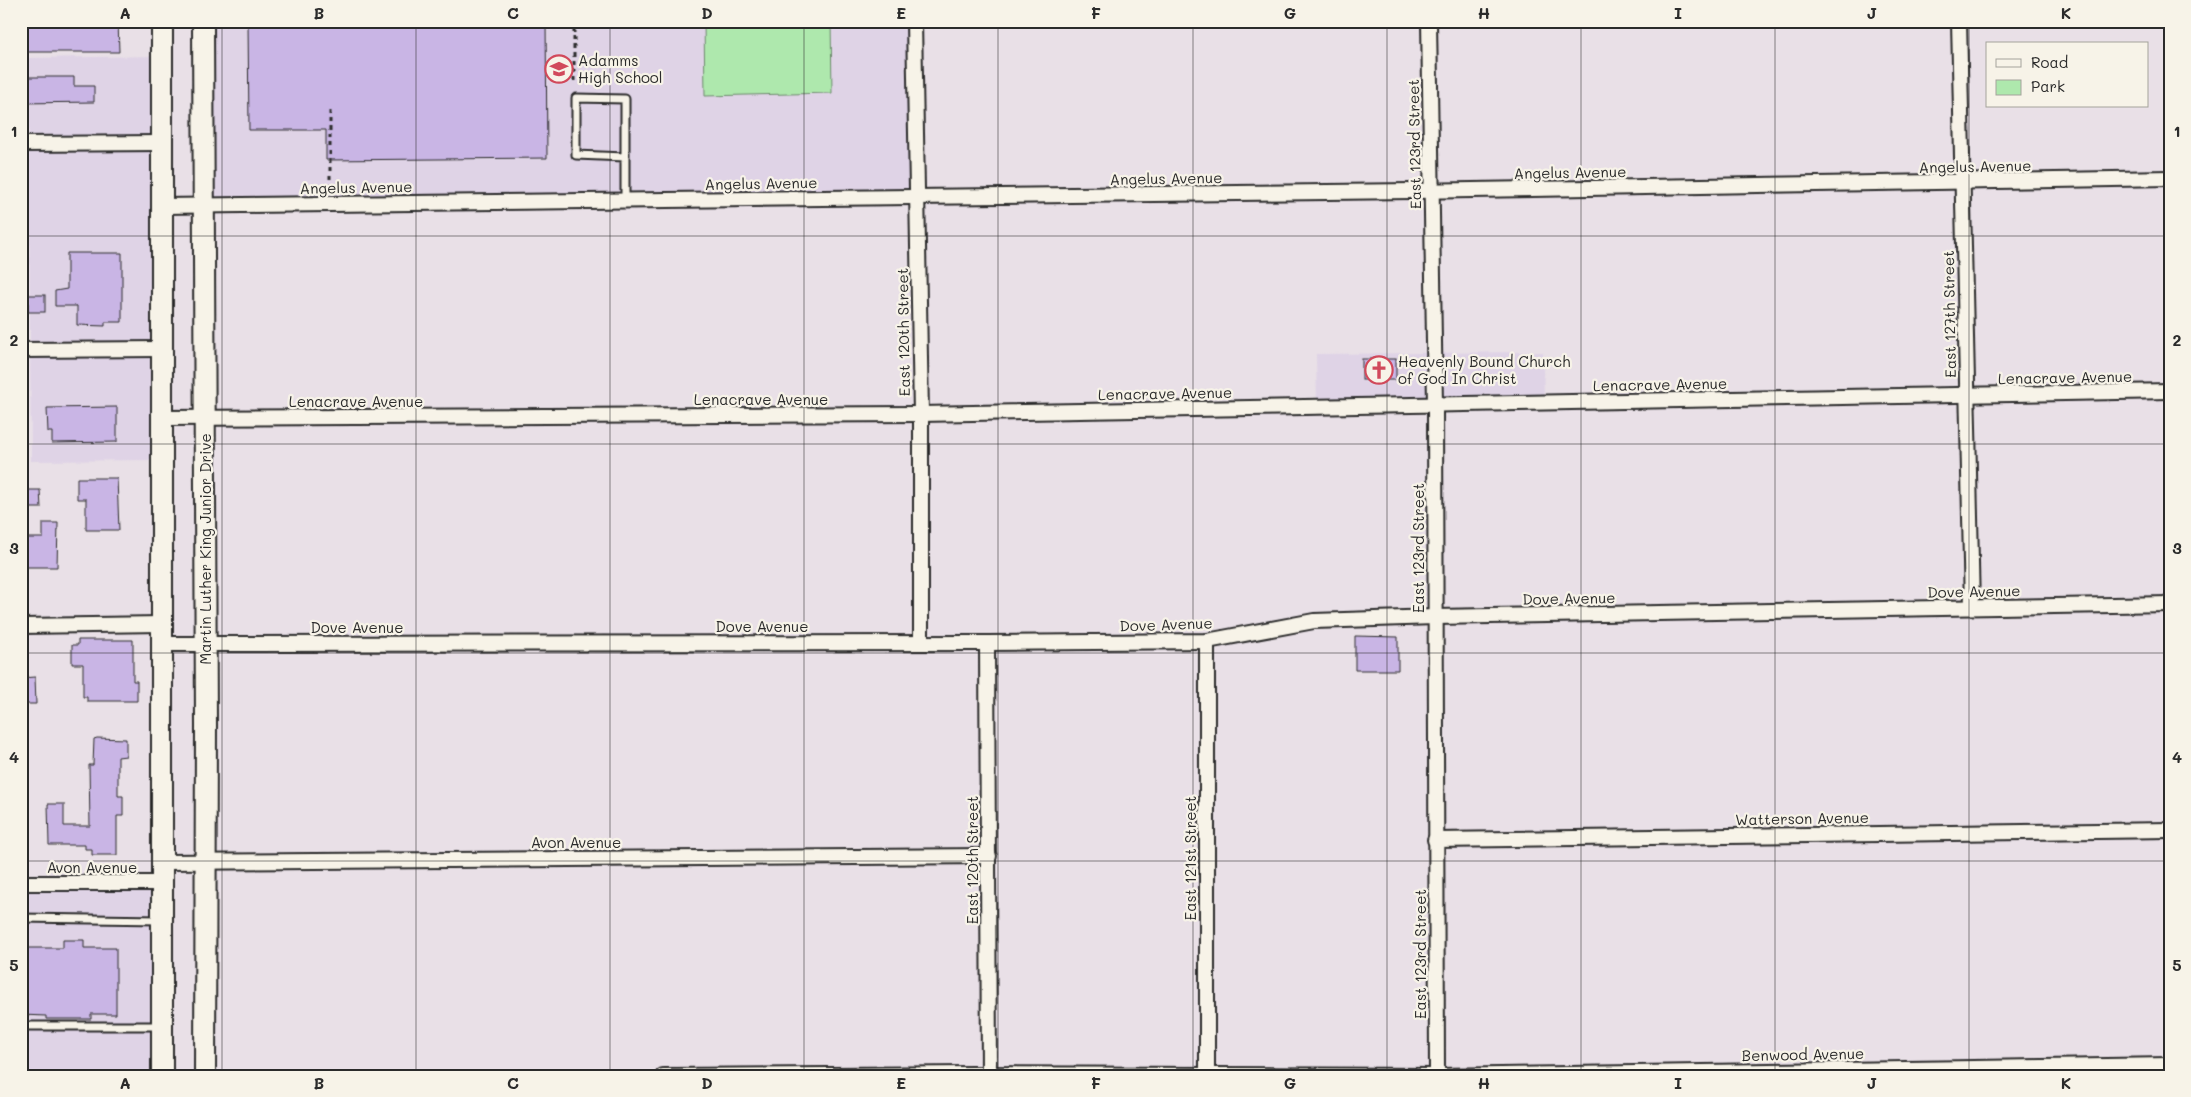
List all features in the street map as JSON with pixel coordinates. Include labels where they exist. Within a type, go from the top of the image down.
[{"type":"main road","points":[[162,21],[162,1076]]},
{"type":"main road","name":"Martin Luther King Junior Drive","points":[[203,21],[206,644],[205,1076]]},
{"type":"street","name":"East 120th Street","points":[[914,21],[921,414],[921,642]]},
{"type":"street","name":"East 123rd Street","points":[[1429,21],[1435,405],[1437,1076]]},
{"type":"street","name":"East 127th Street","points":[[1959,21],[1972,607]]},
{"type":"street","points":[[21,144],[162,143]]},
{"type":"street","name":"Angelus Avenue","points":[[162,206],[1431,191],[2170,178]]},
{"type":"street","points":[[21,350],[162,349]]},
{"type":"street","name":"Lenacrave Avenue","points":[[162,418],[921,414],[2170,391]]},
{"type":"street","name":"Dove Avenue","points":[[162,644],[1207,641],[1314,621],[1435,617],[2170,604]]},
{"type":"street","points":[[21,626],[162,624]]},
{"type":"street","name":"East 121st Street","points":[[1207,641],[1207,1075]]},
{"type":"street","name":"East 120th Street","points":[[987,643],[989,1075]]},
{"type":"street","name":"Watterson Avenue","points":[[1435,840],[2170,830]]},
{"type":"street","name":"Avon Avenue","points":[[163,862],[989,856]]},
{"type":"street","name":"Avon Avenue","points":[[21,883],[163,883]]},
{"type":"street","name":"Benwood Avenue","points":[[663,1076],[1437,1076],[2170,1065]]},
{"type":"lane","points":[[625,157],[576,155],[576,98],[625,99],[625,157],[625,201]]},
{"type":"lane","points":[[21,918],[163,920]]},
{"type":"lane","points":[[21,1026],[162,1026]]},
{"type":"path","points":[[574,21],[574,83]]},
{"type":"path","points":[[330,112],[330,187]]},
{"type":"shaded area","name":"Adamms High School","points":[[203,21],[914,21],[917,198],[204,205]]},
{"type":"shaded area","points":[[162,56],[162,460],[31,461],[28,58]]},
{"type":"shaded area","points":[[1543,352],[1544,402],[1317,407],[1316,354]]},
{"type":"shaded area","points":[[21,883],[163,883],[162,1076],[21,1076]]},
{"type":"green space","points":[[704,21],[831,21],[832,93],[705,96]]},
{"type":"building","points":[[118,21],[119,52],[21,52],[21,22]]},
{"type":"building","points":[[248,21],[546,21],[547,158],[326,160],[326,130],[249,130]]},
{"type":"building","points":[[21,77],[74,77],[74,86],[94,86],[94,102],[21,103]]},
{"type":"building","points":[[67,253],[122,253],[122,322],[105,322],[105,326],[77,325],[77,306],[55,306],[55,291],[67,289]]},
{"type":"building","points":[[28,295],[45,295],[45,312],[28,312]]},
{"type":"building","name":"Heavenly Bound Church of God In Christ","points":[[1362,359],[1396,359],[1396,380],[1362,380]]},
{"type":"building","points":[[117,407],[117,442],[52,443],[52,432],[48,432],[47,408]]},
{"type":"building","points":[[77,478],[117,478],[119,530],[86,530],[86,499],[77,499]]},
{"type":"building","points":[[23,490],[40,490],[41,508],[23,508]]},
{"type":"building","points":[[43,523],[58,523],[57,567],[21,567],[21,538],[43,538]]},
{"type":"building","points":[[1355,636],[1398,637],[1398,670],[1355,670]]},
{"type":"building","points":[[78,640],[133,640],[133,681],[137,681],[137,701],[87,701],[87,697],[83,697],[83,664],[72,664],[72,645],[78,645]]},
{"type":"building","points":[[35,677],[36,704],[21,704],[21,678]]},
{"type":"building","points":[[94,739],[126,739],[126,756],[118,757],[118,796],[123,796],[123,816],[117,816],[117,855],[92,855],[92,849],[85,849],[85,845],[49,845],[48,804],[64,804],[64,826],[90,826],[89,765],[93,765]]},
{"type":"building","points":[[63,940],[84,940],[84,948],[116,948],[116,1014],[91,1014],[91,1019],[46,1019],[46,1016],[21,1015],[21,948],[63,948]]},
{"type":"place","name":"Adamms High School","points":[[559,69]]},
{"type":"place","name":"Heavenly Bound Church of God In Christ","points":[[1379,370]]}]
